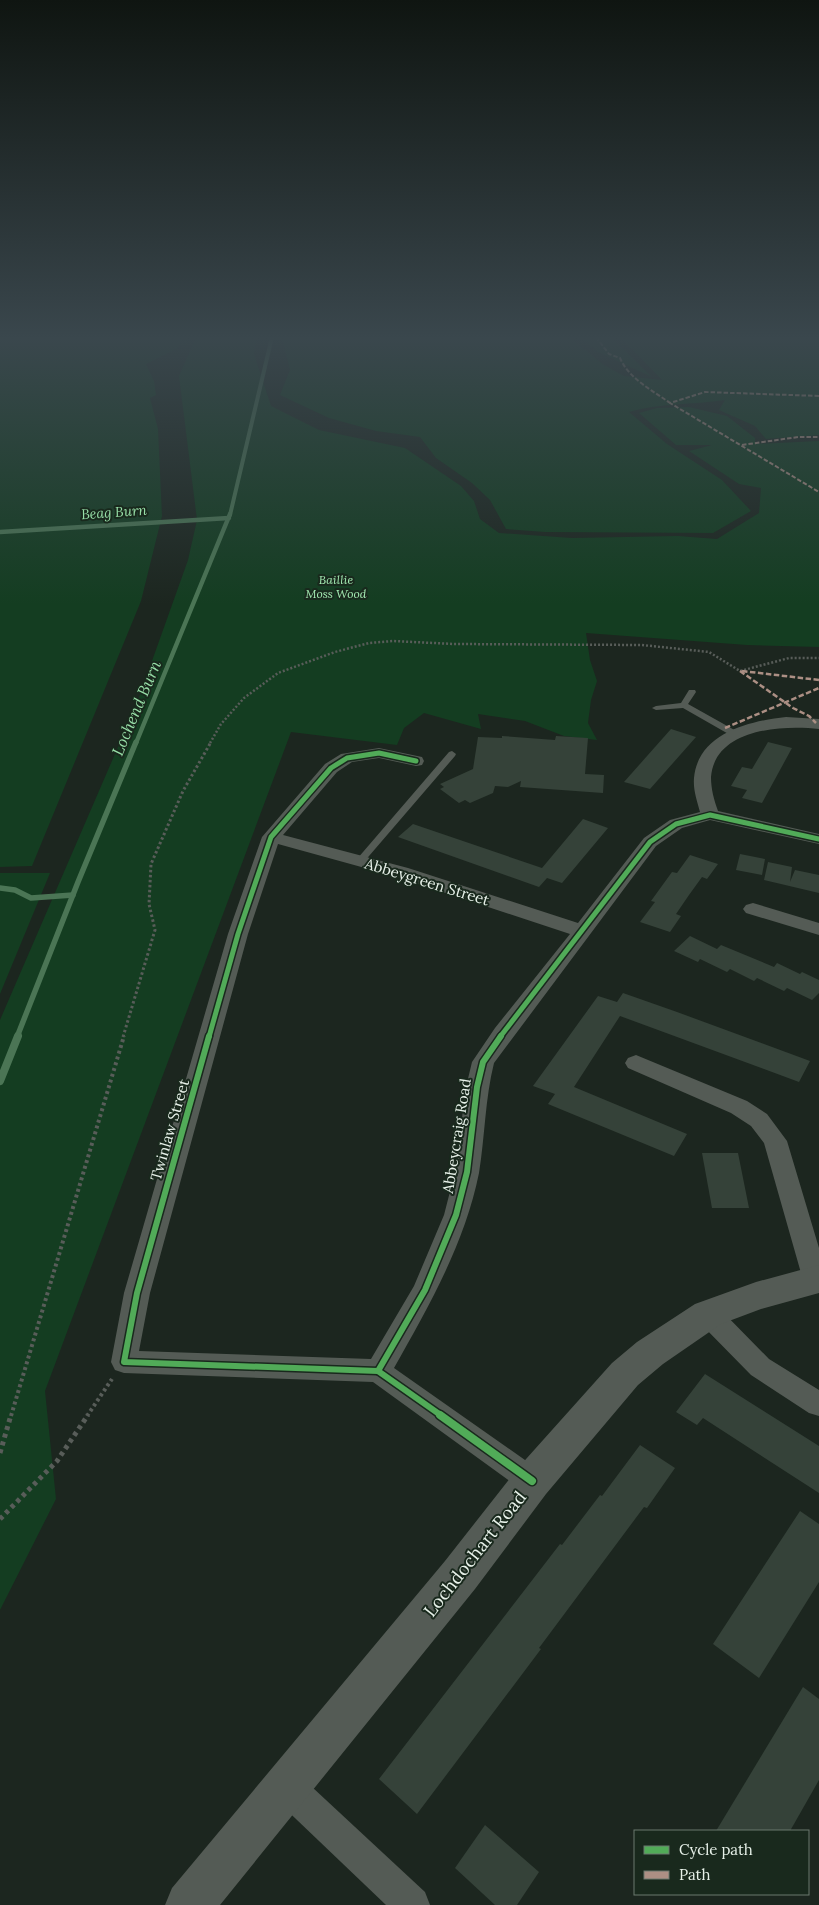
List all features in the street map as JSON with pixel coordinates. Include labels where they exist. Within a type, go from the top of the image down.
[{"type":"street","points":[[710,815],[703,787],[704,772],[709,759],[717,748],[736,734],[766,724],[791,722],[819,724]]},
{"type":"street","name":"Twinlaw Street","points":[[124,1362],[140,1284],[236,944],[271,837],[331,768],[347,758],[379,753],[416,761]]},
{"type":"street","name":"Abbeycraig Road","points":[[378,1371],[425,1290],[456,1215],[467,1172],[477,1087],[483,1062],[503,1033],[650,842],[676,824],[710,815],[819,839]]},
{"type":"street","name":"Abbeygreen Street","points":[[271,837],[401,872],[582,931]]},
{"type":"street","points":[[753,909],[819,929]]},
{"type":"street","points":[[636,1063],[739,1107],[759,1120],[775,1141],[817,1279]]},
{"type":"street","name":"Lochdochart Road","points":[[189,1905],[460,1575],[532,1480],[625,1374],[667,1341],[708,1314],[756,1296],[817,1279]]},
{"type":"street","points":[[708,1314],[760,1367],[819,1404]]},
{"type":"street","points":[[124,1362],[378,1371],[532,1480]]},
{"type":"street","points":[[286,1786],[412,1905]]},
{"type":"lane","points":[[684,705],[692,692]]},
{"type":"lane","points":[[656,708],[684,705],[736,734]]},
{"type":"lane","points":[[360,861],[452,754]]},
{"type":"path","points":[[0,1453],[155,930],[149,904],[151,864],[183,792],[204,752],[221,724],[244,698],[278,673],[334,652],[369,643],[393,641],[454,644],[526,642],[642,645],[709,652],[740,671],[789,658],[819,658]]},
{"type":"path","points":[[0,1518],[57,1461],[124,1362]]},
{"type":"green space","points":[[0,426],[157,426],[162,516],[141,601],[32,866],[0,867]]},
{"type":"green space","name":"Baillie Moss Wood","points":[[185,426],[311,426],[319,430],[405,448],[461,486],[474,501],[480,519],[499,533],[572,538],[678,536],[717,539],[759,513],[761,488],[739,484],[689,451],[712,445],[676,445],[654,426],[740,426],[755,438],[755,444],[819,441],[819,647],[747,645],[586,633],[590,660],[597,681],[591,700],[588,723],[597,740],[564,736],[525,721],[478,714],[481,729],[424,713],[404,728],[397,745],[291,732],[45,1391],[56,1499],[0,1610],[0,1020],[137,703],[188,560],[197,520]]},
{"type":"green space","points":[[358,426],[646,426],[667,444],[722,480],[751,511],[713,533],[545,532],[506,529],[490,500],[472,483],[436,458],[420,437],[376,431]]},
{"type":"green space","points":[[755,426],[819,426],[819,435],[766,439]]},
{"type":"green space","points":[[0,873],[50,873],[0,994]]},
{"type":"building","points":[[671,729],[696,737],[650,789],[624,782]]},
{"type":"building","points":[[502,736],[555,740],[556,736],[588,738],[585,774],[604,775],[603,793],[520,787],[521,781],[508,787],[495,786],[493,793],[470,803],[465,800],[459,803],[440,789],[444,787],[440,784],[473,769],[478,737],[502,738]]},
{"type":"building","points":[[768,742],[792,748],[762,803],[742,798],[747,790],[731,786],[742,767],[752,769]]},
{"type":"building","points":[[583,819],[608,828],[562,883],[547,878],[539,887],[398,837],[413,824],[542,868]]},
{"type":"building","points":[[740,854],[765,859],[762,875],[736,870]]},
{"type":"building","points":[[690,855],[718,864],[707,879],[702,877],[689,895],[676,914],[681,916],[670,932],[640,922],[655,902],[651,901],[672,872],[677,873]]},
{"type":"building","points":[[768,862],[792,867],[790,882],[795,870],[819,875],[819,893],[764,880]]},
{"type":"building","points":[[690,936],[717,949],[721,945],[774,967],[777,963],[800,974],[802,972],[819,980],[819,993],[812,1000],[787,988],[784,991],[757,978],[754,981],[730,969],[727,972],[700,959],[698,962],[674,951]]},
{"type":"building","points":[[623,993],[810,1061],[799,1082],[620,1016],[574,1087],[687,1134],[674,1156],[548,1104],[555,1094],[533,1086],[598,996],[617,1002]]},
{"type":"building","points":[[702,1153],[738,1153],[749,1208],[712,1208]]},
{"type":"building","points":[[705,1374],[819,1446],[819,1493],[703,1418],[697,1425],[676,1412]]},
{"type":"building","points":[[640,1445],[675,1468],[647,1508],[644,1507],[539,1648],[541,1649],[417,1814],[379,1779],[560,1544],[562,1545],[600,1495],[602,1496]]},
{"type":"building","points":[[800,1511],[819,1524],[819,1582],[759,1678],[713,1644]]},
{"type":"building","points":[[803,1687],[819,1699],[819,1780],[791,1830],[717,1830]]},
{"type":"building","points":[[485,1825],[539,1872],[517,1905],[495,1905],[455,1868]]},
{"type":"waterway","name":"Lochend Burn","points":[[230,515],[251,426]]},
{"type":"waterway","name":"Lochend Burn","points":[[228,518],[230,514]]},
{"type":"waterway","name":"Beag Burn","points":[[0,532],[228,518]]},
{"type":"waterway","name":"Lochend Burn","points":[[136,743],[228,518]]},
{"type":"waterway","name":"Lochend Burn","points":[[73,895],[136,742]]},
{"type":"waterway","points":[[0,888],[15,890],[31,898],[73,895]]},
{"type":"waterway","name":"Lochend Burn","points":[[17,1037],[73,895]]},
{"type":"waterway","name":"Lochend Burn","points":[[0,1081],[18,1036]]},
{"type":"marked path","points":[[708,426],[819,492]]},
{"type":"marked path","points":[[742,445],[798,437],[819,437]]},
{"type":"marked path","points":[[740,671],[793,708],[809,716],[816,723]]},
{"type":"marked path","points":[[742,671],[819,680]]},
{"type":"marked path","points":[[725,728],[819,688]]},
{"type":"cycle path","points":[[378,1371],[124,1362],[137,1293],[238,934],[271,837],[331,768],[347,758],[379,753],[416,761]]},
{"type":"cycle path","points":[[532,1481],[378,1371],[425,1290],[456,1215],[467,1172],[477,1087],[483,1062],[503,1033],[650,842],[662,832],[676,824],[710,815],[819,839]]}]
